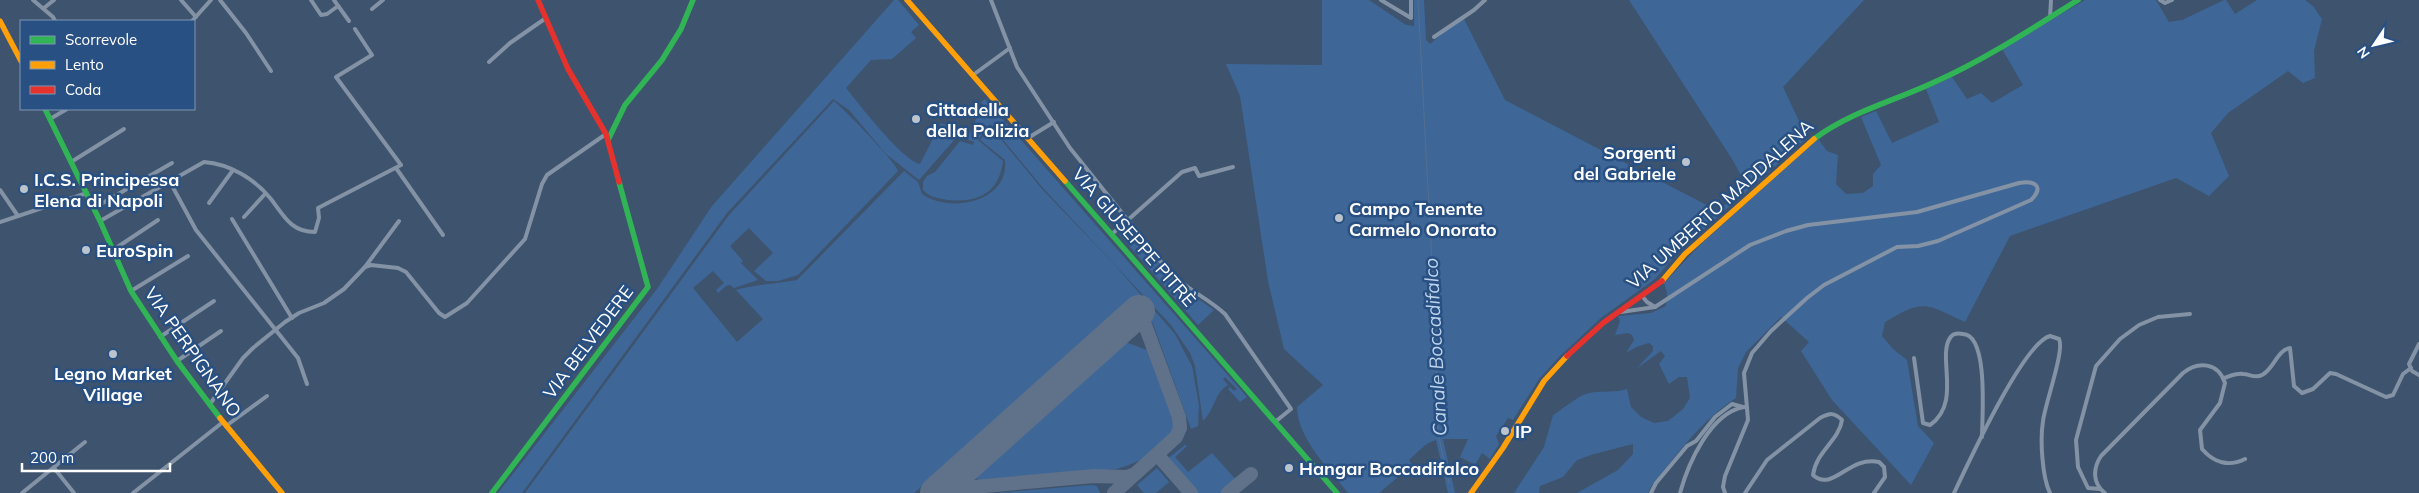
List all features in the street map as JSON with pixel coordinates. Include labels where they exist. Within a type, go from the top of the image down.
[{"type":"street","points":[[34,0],[54,20]]},
{"type":"street","points":[[44,8],[54,0]]},
{"type":"street","points":[[181,0],[196,17]]},
{"type":"street","points":[[193,20],[211,0]]},
{"type":"street","points":[[220,0],[246,33],[263,62],[271,71]]},
{"type":"street","points":[[311,0],[321,15],[327,14],[338,6]]},
{"type":"street","points":[[334,0],[349,21]]},
{"type":"street","points":[[372,9],[383,0]]},
{"type":"street","points":[[538,0],[568,69],[583,92],[607,137]]},
{"type":"street","points":[[365,267],[398,268],[406,272],[440,313],[445,316],[452,314],[467,303],[525,239],[542,184],[547,175],[607,137],[625,105],[662,60],[682,29],[693,0]]},
{"type":"street","name":"VIA GIUSEPPE PITRÈ","points":[[908,0],[1337,493]]},
{"type":"street","points":[[991,0],[1018,67],[1070,148],[1178,281],[1212,302],[1225,314],[1291,409],[1275,422]]},
{"type":"street","points":[[1380,0],[1411,18],[1411,0]]},
{"type":"street","points":[[1434,37],[1474,10],[1485,0]]},
{"type":"street","points":[[2050,18],[2051,0]]},
{"type":"street","name":"VIA UMBERTO MADDALENA","points":[[1471,493],[1503,448],[1544,381],[1569,354],[1617,313],[1659,284],[1685,254],[1820,133],[1875,106],[1940,80],[2050,18],[2078,0]]},
{"type":"street","points":[[2160,0],[2165,3],[2172,0]]},
{"type":"street","points":[[489,62],[510,43],[546,18]]},
{"type":"street","points":[[0,21],[20,59]]},
{"type":"street","points":[[100,221],[204,162],[220,164],[247,177],[265,194],[280,215],[293,226],[304,232],[315,232],[319,218],[318,208],[401,165],[336,77],[372,55],[355,28]]},
{"type":"street","points":[[973,75],[1010,48]]},
{"type":"street","name":"VIA PERPIGNANO","points":[[46,110],[87,193],[131,291],[176,361],[224,424],[282,493]]},
{"type":"street","points":[[50,119],[65,110]]},
{"type":"street","points":[[1028,138],[1054,122]]},
{"type":"street","points":[[71,162],[124,128]]},
{"type":"street","name":"VIA BELVEDERE","points":[[492,493],[648,287],[607,137]]},
{"type":"street","points":[[94,208],[172,162]]},
{"type":"street","points":[[1112,234],[1182,172],[1195,168],[1199,176],[1233,167]]},
{"type":"street","points":[[396,168],[443,235]]},
{"type":"street","points":[[209,203],[233,170]]},
{"type":"street","points":[[1617,313],[1655,307],[1750,245],[1786,231],[1808,225],[1917,212],[2019,183],[2029,181],[2035,183],[2038,189],[2037,195],[2031,200],[1938,241],[1918,246],[1897,247],[1824,285],[1807,298],[1752,352],[1744,373],[1748,409],[1747,426],[1725,476],[1723,487],[1726,493]]},
{"type":"street","points":[[170,182],[196,230],[298,358],[307,384]]},
{"type":"street","points":[[0,190],[18,216]]},
{"type":"street","points":[[0,222],[87,193]]},
{"type":"street","points":[[244,217],[265,194]]},
{"type":"street","points":[[232,219],[292,318]]},
{"type":"street","points":[[113,250],[158,220]]},
{"type":"street","points":[[210,404],[243,358],[276,329],[292,318],[324,303],[344,289],[365,267],[399,221]]},
{"type":"street","points":[[131,291],[188,256]]},
{"type":"street","points":[[1642,296],[1655,307]]},
{"type":"street","points":[[1635,300],[1644,309]]},
{"type":"street","points":[[160,337],[214,302]]},
{"type":"street","points":[[2105,493],[2088,488],[2078,467],[2076,451],[2079,426],[2096,366],[2120,338],[2139,325],[2158,317],[2190,314]]},
{"type":"street","points":[[176,361],[221,331]]},
{"type":"street","points":[[1914,358],[1923,423],[1930,425],[1939,414],[1948,392],[1947,348],[1950,338],[1956,333],[1967,334],[1975,340],[1981,357],[1982,438]]},
{"type":"street","points":[[1954,493],[2008,386],[2030,354],[2046,337],[2056,337],[2060,341],[2062,349],[2046,403],[2042,430],[2046,483],[2050,493]]},
{"type":"street","points":[[2419,344],[2409,364],[2419,375]]},
{"type":"street","points":[[2224,378],[2237,374],[2255,377],[2262,375],[2277,360],[2282,351],[2290,348],[2294,386],[2302,393],[2313,389],[2330,374],[2336,374],[2386,397],[2393,395],[2404,374],[2411,368]]},
{"type":"street","points":[[2100,490],[2094,476],[2095,468],[2101,456],[2183,373],[2194,366],[2205,365],[2214,368],[2224,378],[2224,395],[2200,430],[2200,444],[2205,452],[2219,461],[2232,464],[2245,459]]},
{"type":"street","points":[[133,493],[224,424],[267,396]]},
{"type":"street","points":[[1651,493],[1656,482],[1716,417],[1732,404],[1748,409]]},
{"type":"street","points":[[1680,493],[1697,449],[1721,419],[1743,407]]},
{"type":"street","points":[[1745,493],[1768,460],[1820,418],[1830,413],[1836,414],[1842,420],[1841,428],[1814,464],[1812,476],[1819,481],[1826,482],[1861,461],[1879,462],[1884,467],[1885,477],[1874,493]]},
{"type":"street","points":[[22,493],[85,442]]},
{"type":"street","points":[[54,468],[74,493]]},
{"type":"shaded area","points":[[894,0],[898,0],[919,25],[911,32],[916,38],[892,59],[871,60],[846,88],[892,142],[912,160],[920,164],[941,123],[955,128],[952,137],[956,138],[919,180],[886,154],[849,110],[833,99],[727,213],[522,493],[498,493],[657,289],[712,206]]},
{"type":"shaded area","points":[[1322,0],[1369,0],[1406,25],[1414,26],[1414,0],[1424,0],[1426,40],[1430,44],[1450,27],[1464,19],[1505,100],[1718,211],[1747,186],[1732,159],[1629,0],[1864,0],[1783,87],[1807,138],[1680,250],[1655,279],[1602,317],[1559,357],[1539,379],[1513,420],[1508,418],[1496,436],[1499,444],[1490,459],[1482,453],[1475,465],[1460,457],[1468,439],[1443,439],[1455,493],[1448,493],[1436,440],[1418,451],[1409,460],[1412,465],[1379,493],[1348,493],[1316,453],[1303,431],[1299,419],[1297,407],[1323,385],[1284,349],[1268,281],[1240,96],[1226,64],[1322,65]]},
{"type":"shaded area","points":[[2085,0],[2156,0],[2169,22],[2182,20],[2224,0],[2226,0],[2235,14],[2257,0],[2305,0],[2313,6],[2322,19],[2314,51],[2315,78],[2303,83],[2288,71],[2228,113],[2211,133],[2229,176],[2209,196],[2176,178],[2010,236],[1965,322],[1942,311],[1925,306],[1908,309],[1885,322],[1882,336],[1893,349],[1907,360],[1918,426],[1934,443],[1911,485],[1832,400],[1801,351],[1809,342],[1781,317],[1746,352],[1738,368],[1736,398],[1698,430],[1652,485],[1648,493],[1577,493],[1618,470],[1633,454],[1633,444],[1577,460],[1563,477],[1540,486],[1539,493],[1514,493],[1544,447],[1553,415],[1583,395],[1627,389],[1631,407],[1641,417],[1654,423],[1668,421],[1683,409],[1690,398],[1687,377],[1679,377],[1669,384],[1659,364],[1665,356],[1661,351],[1636,369],[1653,351],[1653,346],[1649,343],[1636,347],[1626,353],[1634,340],[1632,335],[1628,333],[1615,335],[1620,321],[1618,316],[1651,313],[1666,306],[1667,293],[1664,283],[1702,243],[1818,139],[1827,151],[1838,155],[1836,184],[1846,194],[1863,193],[1873,186],[1873,174],[1881,165],[1861,117],[1876,111],[1892,143],[1939,122],[1926,89],[1952,77],[1967,99],[1981,93],[1992,103],[2023,85],[2002,49]]},
{"type":"shaded area","points":[[985,99],[1247,397],[1240,402],[1228,389],[1230,387],[1234,391],[1237,389],[1225,377],[1223,379],[1228,385],[1220,392],[1203,421],[1195,366],[1190,353],[1171,325],[1043,188],[990,124],[978,140],[1003,161],[1001,172],[992,188],[985,194],[969,200],[948,200],[929,195],[923,190],[923,182],[927,176],[935,172],[960,141],[973,145],[974,142],[967,139],[983,104],[980,103]]},
{"type":"shaded area","points":[[834,101],[880,147],[898,171],[798,275],[778,281],[766,281],[754,271],[773,253],[749,228],[730,246],[743,261],[741,263],[758,280],[734,288],[730,285],[726,286],[718,293],[716,290],[724,283],[713,271],[693,288],[737,342],[763,319],[736,290],[797,280],[904,171],[918,182],[922,194],[934,200],[947,203],[962,203],[976,200],[998,186],[1004,174],[1005,160],[980,140],[990,126],[1042,189],[1114,264],[1175,334],[1192,366],[1199,405],[1198,426],[1191,429],[1153,324],[1131,299],[914,493],[525,493],[729,215]]},
{"type":"shaded area","points":[[1128,225],[1175,283],[1214,310],[1198,325],[1119,234]]},
{"type":"shaded area","points":[[1128,343],[1147,350],[1175,424],[1167,440],[1160,447],[1143,459],[1116,469],[978,480],[975,476],[1121,344]]},
{"type":"shaded area","points":[[1185,445],[1187,446],[1175,457],[1188,472],[1212,453],[1237,481],[1237,484],[1227,493],[1193,493],[1165,461]]},
{"type":"shaded area","points":[[1157,468],[1169,482],[1156,493],[1144,493],[1137,485]]},
{"type":"shaded area","points":[[1097,486],[1100,493],[996,493]]},
{"type":"waterway","name":"Canale Boccadifalco","points":[[1418,0],[1435,321],[1438,433],[1449,483]]},
{"type":"taxiway","points":[[1114,493],[1176,437],[1180,428],[1179,417],[1145,325],[1136,314]]},
{"type":"taxiway","points":[[1162,460],[1191,493]]},
{"type":"taxiway","points":[[940,490],[1094,476],[1127,477],[1135,474]]},
{"type":"taxiway","points":[[1228,493],[1251,474]]},
{"type":"runway","points":[[936,493],[1139,311]]},
{"type":"traffic: fast","points":[[608,140],[625,105],[662,60],[681,29],[693,0]]},
{"type":"traffic: fast","points":[[1814,139],[1828,129],[1859,113],[1923,87],[1975,62],[2078,0]]},
{"type":"traffic: fast","points":[[45,110],[100,221],[131,291],[177,361],[220,418]]},
{"type":"traffic: fast","points":[[1065,181],[1337,493]]},
{"type":"traffic: fast","points":[[492,493],[648,287],[619,182]]},
{"type":"traffic: slow","points":[[907,0],[1065,181]]},
{"type":"traffic: slow","points":[[0,21],[20,59]]},
{"type":"traffic: slow","points":[[1662,281],[1685,254],[1814,139]]},
{"type":"traffic: slow","points":[[1471,493],[1503,448],[1544,381],[1567,356]]},
{"type":"traffic: slow","points":[[220,418],[282,493]]},
{"type":"traffic: jam","points":[[538,0],[568,69],[606,134],[619,182]]},
{"type":"traffic: jam","points":[[1567,356],[1603,323],[1662,281]]},
{"type":"place","name":"Cittadella della Polizia","points":[[916,119]]},
{"type":"place","name":"Sorgenti del Gabriele","points":[[1686,162]]},
{"type":"place","name":"I.C.S. Principessa Elena di Napoli","points":[[24,189]]},
{"type":"place","name":"Campo Tenente Carmelo Onorato","points":[[1339,218]]},
{"type":"place","name":"EuroSpin","points":[[86,250]]},
{"type":"place","name":"Legno Market Village","points":[[113,354]]},
{"type":"place","name":"IP","points":[[1505,431]]},
{"type":"place","name":"Hangar Boccadifalco","points":[[1289,468]]}]
